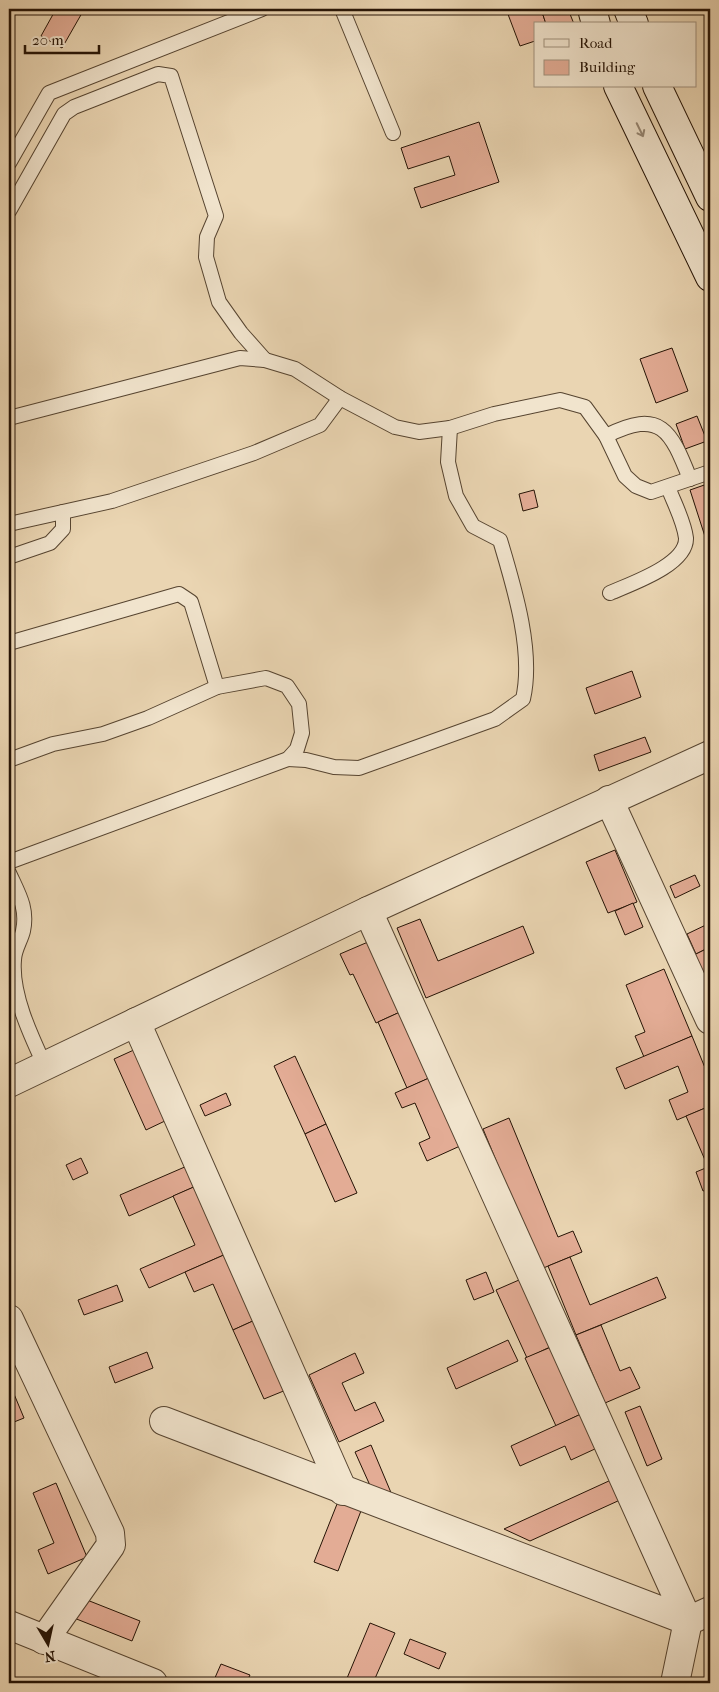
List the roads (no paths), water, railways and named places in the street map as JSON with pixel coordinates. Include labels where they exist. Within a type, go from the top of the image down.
[{"type":"street","points":[[592,9],[595,22]]},
{"type":"street","points":[[628,9],[633,22]]},
{"type":"street","points":[[619,88],[710,277]]},
{"type":"street","points":[[658,88],[710,197]]},
{"type":"street","points":[[9,1083],[368,911],[710,755]]},
{"type":"street","points":[[609,800],[710,1020]]},
{"type":"street","points":[[368,911],[699,1616],[675,1683]]},
{"type":"street","points":[[136,1022],[343,1490]]},
{"type":"street","points":[[9,1319],[110,1533],[111,1545],[44,1640]]},
{"type":"street","points":[[164,1421],[343,1490],[699,1616]]},
{"type":"street","points":[[9,1625],[153,1683]]},
{"type":"lane","points":[[9,163],[49,93],[262,9]]},
{"type":"lane","points":[[342,9],[392,133]]},
{"type":"lane","points":[[9,211],[64,114],[74,107],[158,74],[171,76],[216,216],[207,237],[206,257],[219,302],[241,333],[265,360]]},
{"type":"lane","points":[[9,418],[240,358],[265,360],[295,369],[340,398],[395,427],[419,432],[450,428],[494,414],[560,400],[585,407],[606,436],[624,476],[636,486],[651,492],[710,472]]},
{"type":"lane","points":[[9,524],[112,501],[254,453],[320,425],[340,398]]},
{"type":"lane","points":[[606,436],[623,428],[645,423],[661,428],[674,440],[690,479]]},
{"type":"lane","points":[[9,862],[288,759],[306,760],[334,767],[359,768],[495,719],[523,699],[526,684],[523,641],[513,583],[500,540],[473,526],[456,496],[448,462],[450,428]]},
{"type":"lane","points":[[610,593],[659,572],[680,555],[686,541],[683,526],[668,486]]},
{"type":"lane","points":[[9,557],[50,543],[63,529],[63,512]]},
{"type":"lane","points":[[9,643],[179,594],[191,602],[217,687]]},
{"type":"lane","points":[[9,760],[53,744],[103,734],[148,718],[217,687],[266,678],[287,686],[299,704],[302,732],[297,749],[288,759]]},
{"type":"lane","points":[[9,873],[25,906],[23,930],[14,960],[17,986],[28,1028],[45,1066]]}]
